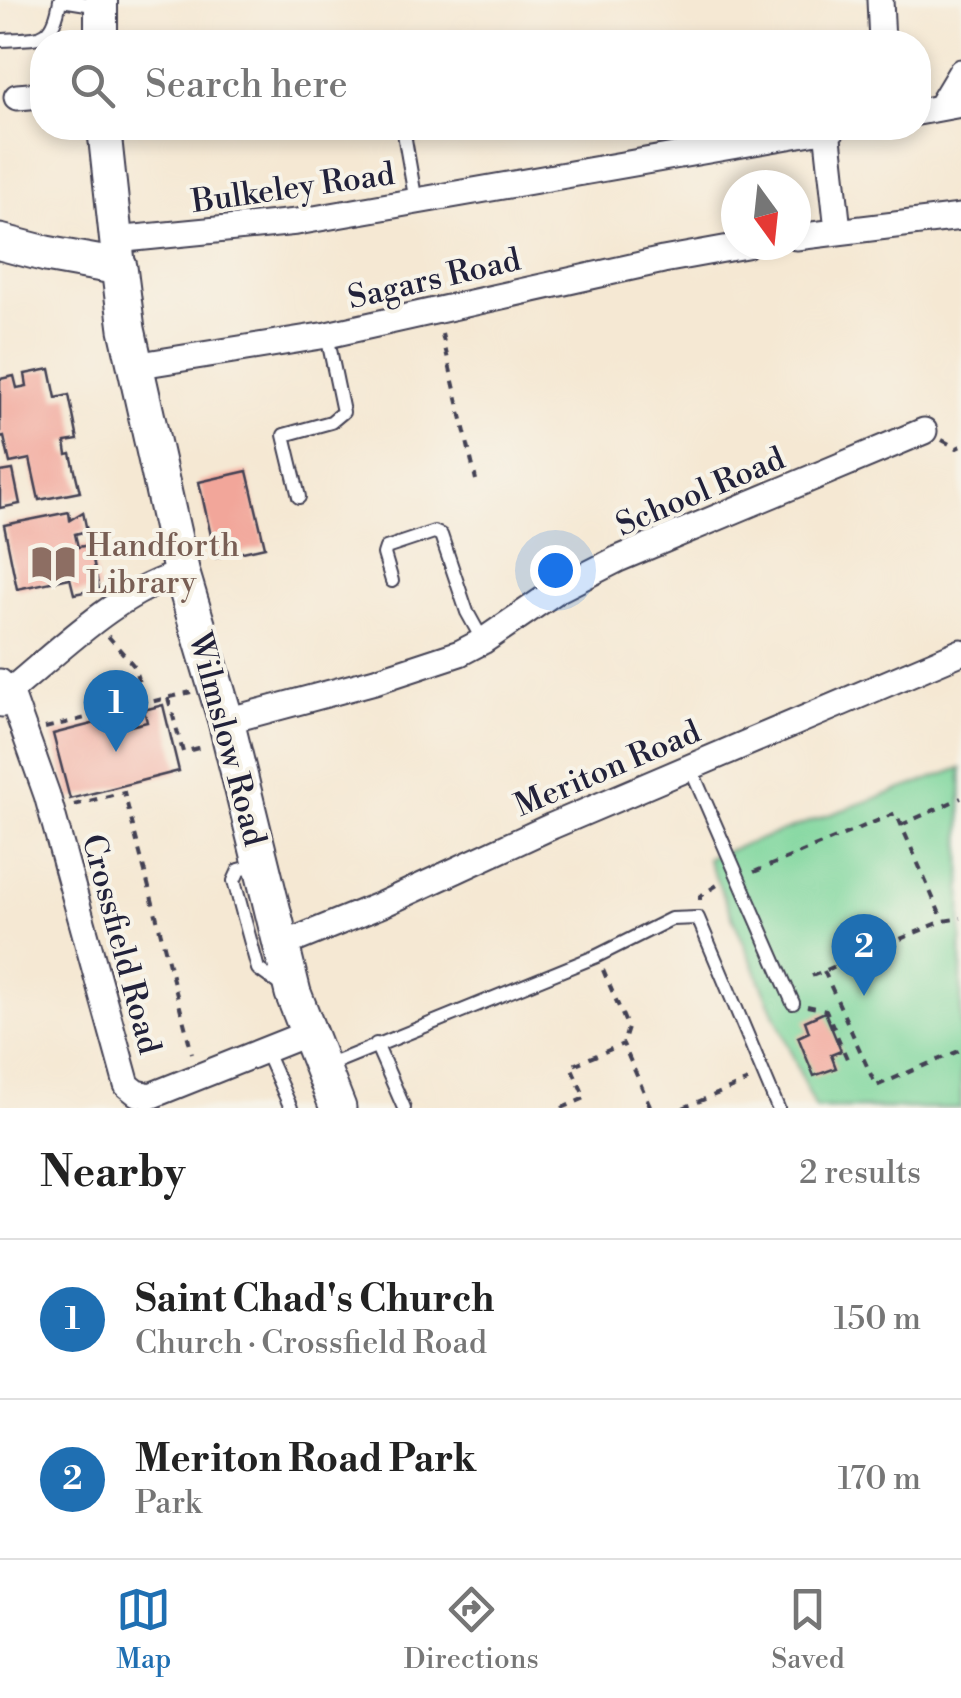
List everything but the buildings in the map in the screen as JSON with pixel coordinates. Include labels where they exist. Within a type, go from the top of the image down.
[{"type":"main road","points":[[0,242],[46,254],[117,253]]},
{"type":"main road","name":"Wilmslow Road","points":[[117,253],[134,366],[182,574],[228,730],[293,993],[338,1108]]},
{"type":"street","points":[[880,0],[881,30]]},
{"type":"street","points":[[101,3],[101,30]]},
{"type":"street","points":[[940,108],[961,72]]},
{"type":"street","name":"Wilmslow Road","points":[[105,140],[117,253]]},
{"type":"street","name":"Bulkeley Road","points":[[117,253],[764,140]]},
{"type":"street","points":[[832,140],[838,230]]},
{"type":"street","points":[[811,234],[961,217]]},
{"type":"street","name":"Sagars Road","points":[[134,366],[326,335],[721,250]]},
{"type":"street","name":"School Road","points":[[228,730],[431,665],[483,641],[559,589],[618,559],[924,431]]},
{"type":"street","points":[[3,694],[94,622],[165,578],[182,574]]},
{"type":"street","name":"Meriton Road","points":[[280,946],[961,652]]},
{"type":"street","name":"Crossfield Road","points":[[3,694],[26,733],[52,810],[127,1085],[148,1102],[198,1076],[308,1032]]},
{"type":"lane","points":[[51,30],[61,0],[101,3]]},
{"type":"lane","points":[[0,40],[30,39]]},
{"type":"lane","points":[[405,140],[416,202]]},
{"type":"lane","points":[[299,496],[284,435],[331,422],[343,412],[326,335]]},
{"type":"lane","points":[[392,581],[384,554],[386,548],[434,532],[441,536],[467,612],[483,641]]},
{"type":"lane","points":[[690,768],[793,1003]]},
{"type":"lane","points":[[261,865],[239,870],[234,881],[258,969],[293,993]]},
{"type":"lane","points":[[321,1068],[597,956],[671,920],[698,918],[778,1108]]},
{"type":"lane","points":[[376,1044],[404,1108]]},
{"type":"lane","points":[[264,1050],[291,1108]]},
{"type":"path","points":[[436,310],[476,480]]},
{"type":"path","points":[[94,622],[134,666],[145,703]]},
{"type":"path","points":[[26,733],[215,686]]},
{"type":"path","points":[[168,698],[182,752],[228,730]]},
{"type":"path","points":[[52,810],[124,792],[198,1076]]},
{"type":"path","points":[[901,825],[961,798]]},
{"type":"path","points":[[698,918],[700,896],[718,883],[896,813],[943,920]]},
{"type":"path","points":[[812,976],[943,920],[961,918]]},
{"type":"path","points":[[597,956],[628,1028],[622,1044],[651,1108]]},
{"type":"path","points":[[824,971],[876,1086],[961,1050]]},
{"type":"path","points":[[793,1003],[826,1010],[848,1061]]},
{"type":"path","points":[[836,1034],[850,1029]]},
{"type":"path","points":[[562,1108],[585,1098],[571,1066],[622,1044]]},
{"type":"path","points":[[683,1108],[764,1074]]},
{"type":"green space","points":[[961,768],[961,1108],[815,1108],[707,858]]},
{"type":"place","name":"Handforth Library","points":[[53,563]]},
{"type":"place","name":"Saint Chad's Church","points":[[116,752]]},
{"type":"place","name":"Meriton Road Park","points":[[864,996]]}]
